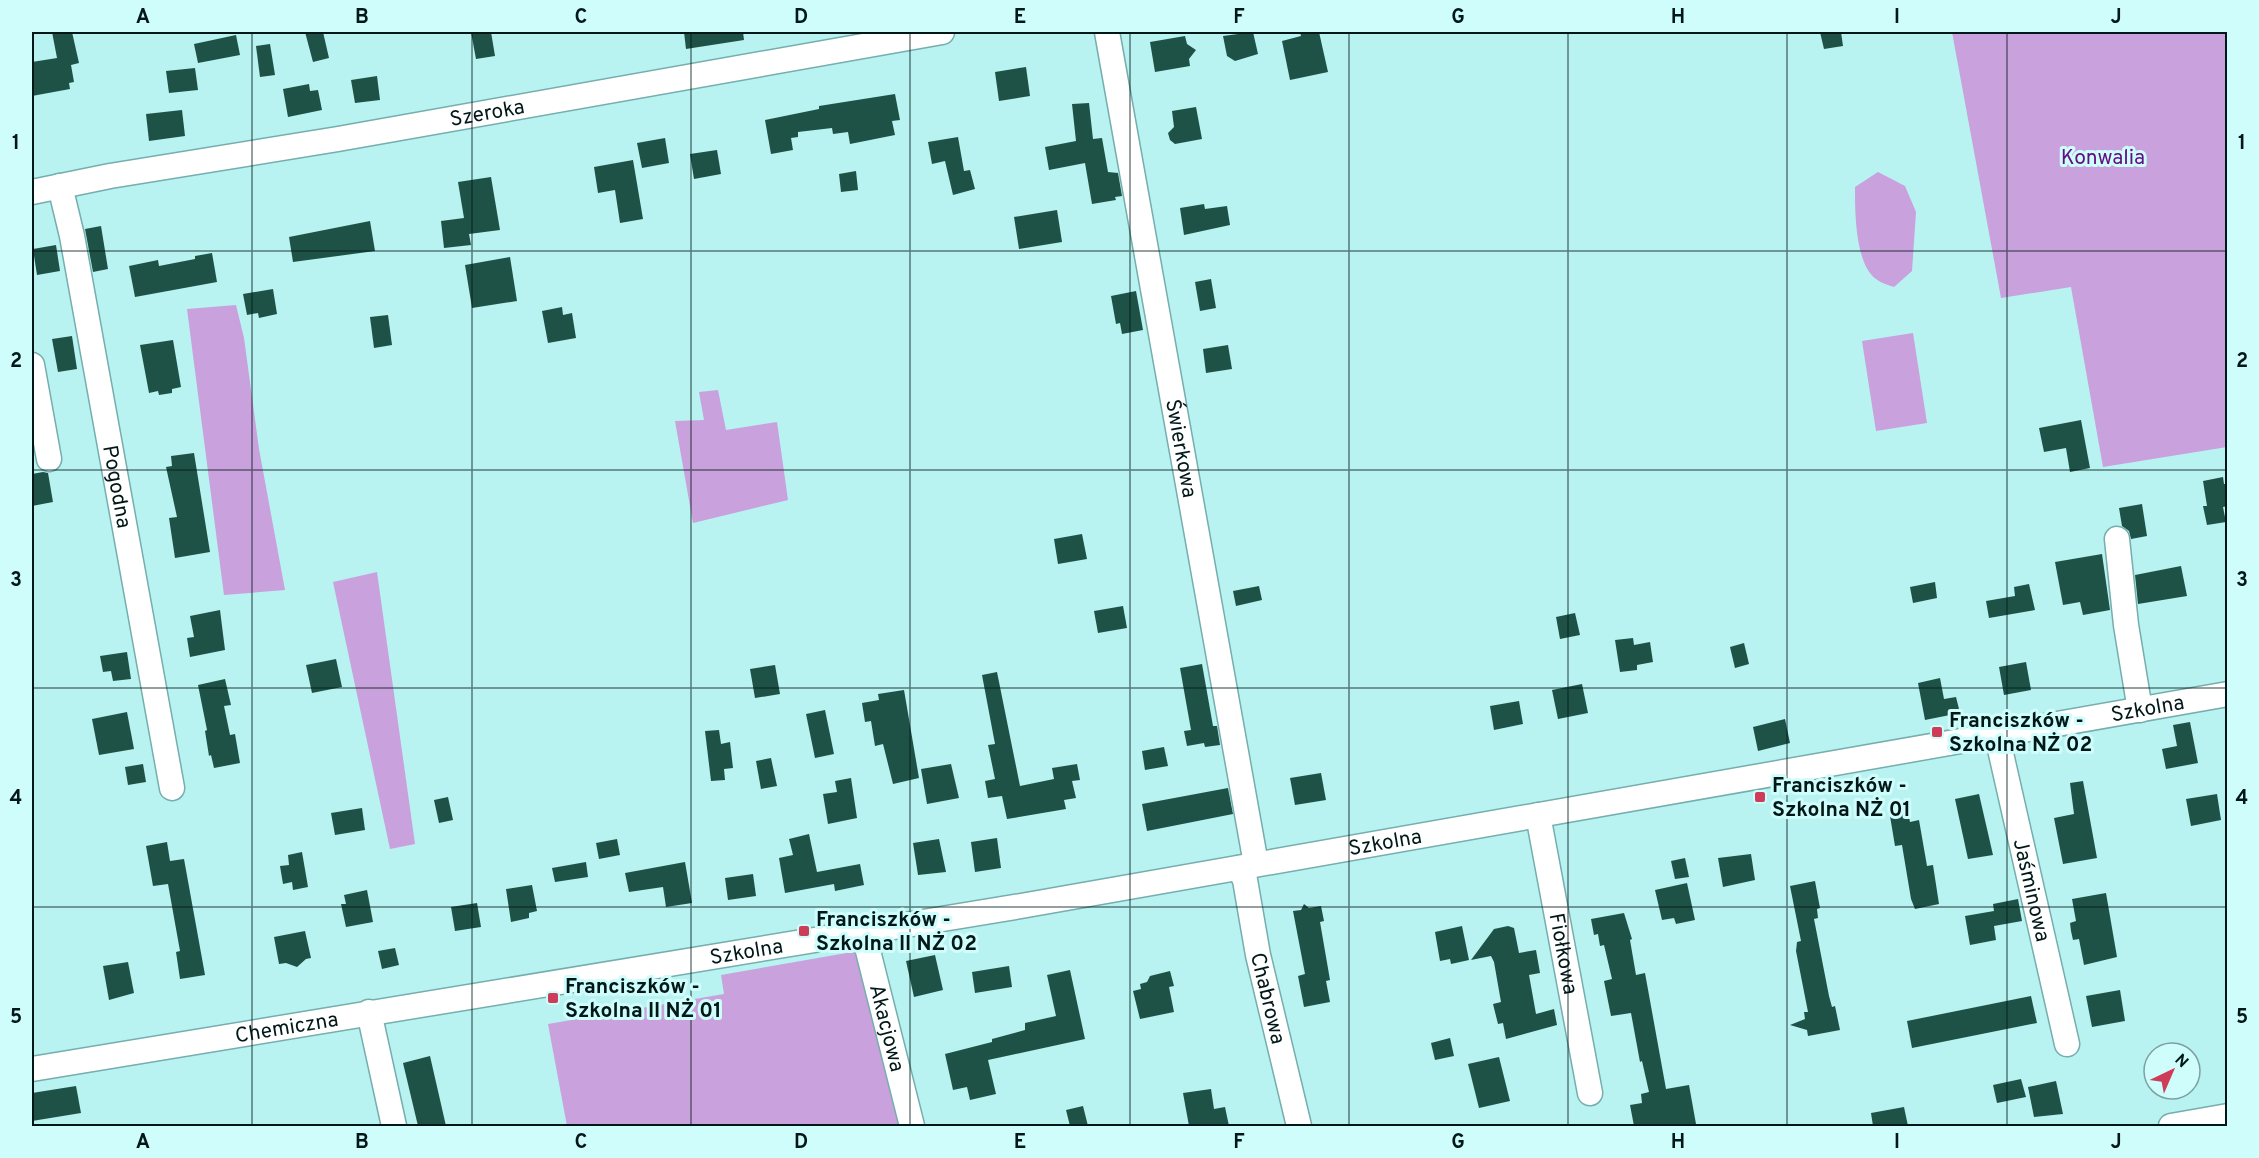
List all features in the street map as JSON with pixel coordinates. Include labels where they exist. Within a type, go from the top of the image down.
[{"type":"street","name":"Szeroka","points":[[32,192],[942,32]]},
{"type":"street","name":"Świerkowa","points":[[1107,32],[1248,866]]},
{"type":"street","name":"Pogodna","points":[[60,186],[74,248],[172,788]]},
{"type":"street","points":[[32,365],[49,459]]},
{"type":"street","points":[[2117,539],[2126,626],[2140,710]]},
{"type":"street","name":"Szkolna","points":[[542,983],[1248,866],[2228,694]]},
{"type":"street","name":"Jaśminowa","points":[[1997,736],[2067,1044]]},
{"type":"street","name":"Fiołkowa","points":[[1538,816],[1590,1093]]},
{"type":"street","name":"Chabrowa","points":[[1248,866],[1245,880],[1258,955],[1299,1126]]},
{"type":"street","name":"Akacjowa","points":[[864,931],[912,1126]]},
{"type":"street","name":"Chemiczna","points":[[32,1069],[542,983]]},
{"type":"street","points":[[369,1012],[394,1126]]},
{"type":"street","points":[[2171,1126],[2228,1116]]},
{"type":"green space","name":"Konwalia","points":[[1952,32],[2227,32],[2227,447],[2103,467],[2071,287],[2001,298]]},
{"type":"green space","points":[[1878,172],[1905,186],[1916,212],[1912,271],[1894,287],[1878,280],[1869,272],[1860,250],[1858,236],[1855,187]]},
{"type":"green space","points":[[236,305],[244,338],[259,449],[285,590],[224,595],[187,309]]},
{"type":"green space","points":[[1913,333],[1927,423],[1876,431],[1862,341]]},
{"type":"green space","points":[[718,390],[726,430],[777,422],[788,500],[693,523],[675,421],[704,420],[699,392]]},
{"type":"green space","points":[[377,572],[415,844],[390,849],[333,582]]},
{"type":"green space","points":[[858,951],[903,1126],[567,1126],[548,1024],[724,994],[721,975]]},
{"type":"building","points":[[52,32],[72,32],[79,63],[71,65],[74,82],[69,83],[70,89],[32,96],[32,62],[57,58]]},
{"type":"building","points":[[305,32],[323,32],[329,58],[313,62]]},
{"type":"building","points":[[471,32],[491,32],[495,56],[476,59]]},
{"type":"building","points":[[684,32],[743,32],[744,40],[686,49]]},
{"type":"building","points":[[1253,32],[1258,54],[1235,61],[1227,56],[1223,36]]},
{"type":"building","points":[[1300,32],[1319,32],[1328,72],[1290,80],[1282,41],[1301,36]]},
{"type":"building","points":[[1820,32],[1841,32],[1843,46],[1824,49]]},
{"type":"building","points":[[236,35],[240,55],[198,63],[194,44]]},
{"type":"building","points":[[1185,36],[1187,44],[1196,50],[1189,59],[1190,66],[1155,72],[1150,42]]},
{"type":"building","points":[[270,44],[275,75],[260,77],[256,46]]},
{"type":"building","points":[[1026,67],[1030,96],[999,101],[995,72]]},
{"type":"building","points":[[195,68],[198,90],[169,93],[166,71]]},
{"type":"building","points":[[377,76],[380,100],[355,103],[351,80]]},
{"type":"building","points":[[309,84],[310,91],[318,90],[322,110],[288,117],[283,89]]},
{"type":"building","points":[[895,94],[900,120],[892,121],[895,135],[850,144],[848,132],[833,134],[832,128],[798,132],[798,137],[791,138],[793,150],[771,154],[765,120],[819,109],[819,106]]},
{"type":"building","points":[[1089,103],[1093,139],[1102,138],[1108,172],[1118,173],[1122,196],[1115,197],[1116,200],[1092,204],[1085,163],[1049,170],[1045,147],[1076,141],[1072,104]]},
{"type":"building","points":[[1196,107],[1202,139],[1175,144],[1170,140],[1168,133],[1174,127],[1172,111]]},
{"type":"building","points":[[182,110],[185,136],[149,141],[146,114]]},
{"type":"building","points":[[958,137],[964,171],[970,170],[975,189],[953,195],[945,161],[932,164],[928,142]]},
{"type":"building","points":[[665,138],[669,163],[642,168],[637,143]]},
{"type":"building","points":[[717,150],[721,174],[694,179],[690,154]]},
{"type":"building","points":[[633,160],[643,219],[620,223],[615,190],[598,193],[594,167]]},
{"type":"building","points":[[856,171],[858,190],[841,192],[839,174]]},
{"type":"building","points":[[491,177],[500,230],[469,234],[471,245],[444,248],[441,221],[464,218],[458,182]]},
{"type":"building","points":[[1204,204],[1205,209],[1227,206],[1230,225],[1184,235],[1180,208]]},
{"type":"building","points":[[1057,210],[1062,242],[1019,249],[1014,217]]},
{"type":"building","points":[[370,221],[375,251],[293,262],[289,237]]},
{"type":"building","points":[[101,226],[108,269],[93,272],[85,229]]},
{"type":"building","points":[[56,245],[60,271],[37,275],[33,249]]},
{"type":"building","points":[[212,253],[217,282],[135,297],[129,266],[158,260],[159,266]]},
{"type":"building","points":[[510,257],[517,301],[472,308],[465,265]]},
{"type":"building","points":[[1211,279],[1216,308],[1200,311],[1195,282]]},
{"type":"building","points":[[273,289],[277,314],[259,318],[258,313],[247,315],[243,294]]},
{"type":"building","points":[[1136,291],[1143,330],[1122,334],[1120,323],[1116,324],[1111,296]]},
{"type":"building","points":[[562,307],[563,315],[572,313],[576,338],[548,343],[542,311]]},
{"type":"building","points":[[388,315],[392,345],[374,348],[370,317]]},
{"type":"building","points":[[72,336],[77,369],[58,372],[52,339]]},
{"type":"building","points":[[173,340],[181,387],[172,389],[172,393],[159,395],[158,391],[149,393],[140,345]]},
{"type":"building","points":[[1228,345],[1232,369],[1206,373],[1203,349]]},
{"type":"building","points":[[2081,420],[2090,468],[2070,472],[2066,448],[2044,452],[2039,428]]},
{"type":"building","points":[[194,453],[210,552],[175,558],[169,518],[177,517],[166,467],[172,466],[171,456]]},
{"type":"building","points":[[48,473],[53,502],[32,506],[32,474]]},
{"type":"building","points":[[2223,477],[2224,484],[2228,484],[2228,506],[2223,507],[2226,522],[2207,525],[2203,506],[2207,506],[2203,481]]},
{"type":"building","points":[[2142,504],[2147,536],[2131,539],[2129,531],[2122,526],[2119,508]]},
{"type":"building","points":[[1082,534],[1087,559],[1058,564],[1054,539]]},
{"type":"building","points":[[2102,554],[2110,610],[2083,615],[2080,602],[2063,605],[2055,562]]},
{"type":"building","points":[[2181,566],[2187,596],[2138,604],[2135,575]]},
{"type":"building","points":[[1935,582],[1937,598],[1913,603],[1910,587]]},
{"type":"building","points":[[2029,584],[2035,610],[1989,618],[1986,601],[2015,596],[2014,587]]},
{"type":"building","points":[[1259,586],[1262,600],[1236,606],[1233,591]]},
{"type":"building","points":[[1123,606],[1127,628],[1098,633],[1094,611]]},
{"type":"building","points":[[220,610],[225,650],[190,657],[187,638],[194,637],[190,616]]},
{"type":"building","points":[[1575,613],[1580,635],[1560,639],[1556,617]]},
{"type":"building","points":[[1633,638],[1634,645],[1650,642],[1653,662],[1637,665],[1637,670],[1620,672],[1615,640]]},
{"type":"building","points":[[1744,643],[1749,664],[1735,668],[1730,647]]},
{"type":"building","points":[[127,652],[131,679],[113,681],[111,671],[103,672],[100,656]]},
{"type":"building","points":[[336,659],[342,687],[312,693],[306,665]]},
{"type":"building","points":[[2026,662],[2031,690],[2004,695],[1999,667]]},
{"type":"building","points":[[1202,664],[1213,726],[1217,726],[1220,745],[1205,747],[1204,743],[1187,746],[1184,731],[1191,730],[1180,668]]},
{"type":"building","points":[[775,665],[780,694],[755,698],[750,669]]},
{"type":"building","points":[[997,672],[1020,786],[1054,779],[1052,768],[1077,764],[1080,780],[1072,781],[1076,798],[1064,800],[1066,809],[1007,819],[1002,796],[988,798],[985,781],[995,779],[988,745],[995,744],[982,675]]},
{"type":"building","points":[[1940,678],[1944,699],[1956,697],[1960,713],[1925,720],[1918,683]]},
{"type":"building","points":[[225,679],[231,705],[224,706],[230,735],[235,734],[240,763],[214,768],[211,755],[209,756],[205,731],[207,730],[198,685]]},
{"type":"building","points":[[1582,684],[1588,713],[1558,719],[1552,690]]},
{"type":"building","points":[[904,690],[919,778],[893,784],[883,744],[875,746],[871,721],[865,722],[862,703],[879,700],[878,694]]},
{"type":"building","points":[[1519,701],[1523,724],[1494,730],[1490,706]]},
{"type":"building","points":[[825,710],[834,754],[815,758],[806,714]]},
{"type":"building","points":[[127,712],[134,749],[99,755],[92,719]]},
{"type":"building","points":[[1785,719],[1790,743],[1758,751],[1753,727]]},
{"type":"building","points":[[2190,722],[2198,763],[2166,769],[2162,749],[2177,746],[2173,725]]},
{"type":"building","points":[[719,730],[721,744],[730,742],[733,768],[724,769],[725,780],[711,781],[705,731]]},
{"type":"building","points":[[1164,747],[1168,766],[1145,770],[1142,751]]},
{"type":"building","points":[[771,758],[777,786],[761,789],[756,761]]},
{"type":"building","points":[[143,764],[146,782],[128,785],[125,767]]},
{"type":"building","points":[[951,764],[959,798],[927,804],[921,769]]},
{"type":"building","points":[[1321,773],[1326,800],[1295,805],[1290,778]]},
{"type":"building","points":[[851,778],[857,818],[828,824],[823,794],[837,792],[835,781]]},
{"type":"building","points":[[2083,781],[2097,858],[2063,864],[2054,818],[2074,814],[2070,783]]},
{"type":"building","points":[[1228,788],[1233,814],[1147,831],[1142,804]]},
{"type":"building","points":[[1979,794],[1993,855],[1968,859],[1955,799]]},
{"type":"building","points":[[2217,794],[2221,820],[2191,826],[2186,799]]},
{"type":"building","points":[[448,797],[453,820],[439,823],[434,800]]},
{"type":"building","points":[[362,808],[365,830],[335,835],[331,813]]},
{"type":"building","points":[[1908,812],[1910,822],[1919,820],[1927,866],[1933,865],[1939,904],[1915,909],[1911,899],[1902,845],[1895,846],[1890,816]]},
{"type":"building","points":[[809,834],[817,872],[860,864],[864,885],[835,891],[834,884],[785,893],[779,858],[793,855],[789,839]]},
{"type":"building","points":[[997,838],[1001,868],[975,872],[971,842]]},
{"type":"building","points":[[617,839],[620,855],[599,859],[596,843]]},
{"type":"building","points":[[939,839],[946,872],[918,875],[913,843]]},
{"type":"building","points":[[167,842],[170,861],[184,859],[205,975],[180,979],[176,952],[180,951],[168,884],[153,886],[146,846]]},
{"type":"building","points":[[302,852],[308,887],[293,890],[292,882],[283,884],[280,866],[289,865],[288,855]]},
{"type":"building","points":[[1751,854],[1755,880],[1723,887],[1718,858]]},
{"type":"building","points":[[1685,858],[1689,877],[1675,879],[1671,861]]},
{"type":"building","points":[[586,862],[588,877],[555,882],[552,868]]},
{"type":"building","points":[[685,862],[692,903],[666,907],[663,887],[629,892],[625,873]]},
{"type":"building","points":[[753,874],[756,896],[728,900],[725,878]]},
{"type":"building","points":[[1815,881],[1820,908],[1817,909],[1818,918],[1814,919],[1829,996],[1832,1007],[1835,1006],[1840,1030],[1808,1036],[1807,1030],[1790,1025],[1805,1019],[1804,1012],[1808,1012],[1796,951],[1797,942],[1801,941],[1790,886]]},
{"type":"building","points":[[1687,883],[1695,920],[1676,924],[1674,918],[1662,920],[1655,890]]},
{"type":"building","points":[[532,885],[537,911],[529,913],[529,918],[511,922],[506,889]]},
{"type":"building","points":[[367,890],[373,922],[346,927],[341,904],[346,904],[344,895]]},
{"type":"building","points":[[2106,893],[2117,957],[2084,965],[2079,939],[2073,940],[2071,931],[2070,923],[2076,921],[2072,899]]},
{"type":"building","points":[[2018,899],[2022,921],[1994,926],[1996,940],[1970,945],[1965,916],[1994,911],[1993,904]]},
{"type":"building","points":[[477,903],[481,927],[455,931],[451,907]]},
{"type":"building","points":[[1304,904],[1309,908],[1321,906],[1324,921],[1320,922],[1330,980],[1326,981],[1330,1002],[1304,1007],[1298,976],[1305,974],[1293,911],[1301,910]]},
{"type":"building","points":[[1624,913],[1632,939],[1630,940],[1636,975],[1645,973],[1666,1089],[1689,1085],[1696,1124],[1634,1126],[1630,1105],[1642,1103],[1641,1094],[1649,1092],[1642,1061],[1640,1062],[1631,1013],[1611,1016],[1604,981],[1612,979],[1604,945],[1600,946],[1598,934],[1594,935],[1591,919]]},
{"type":"building","points":[[1462,926],[1469,960],[1451,964],[1450,959],[1440,961],[1435,932]]},
{"type":"building","points":[[1508,926],[1514,928],[1519,953],[1536,950],[1540,973],[1529,975],[1536,1014],[1554,1009],[1557,1025],[1506,1039],[1503,1023],[1498,1024],[1493,1004],[1501,1002],[1494,962],[1491,956],[1471,960],[1494,929]]},
{"type":"building","points":[[305,931],[311,958],[306,959],[297,967],[286,963],[279,964],[274,937]]},
{"type":"building","points":[[395,948],[399,965],[382,969],[378,951]]},
{"type":"building","points":[[935,955],[943,990],[914,997],[906,961]]},
{"type":"building","points":[[128,962],[134,993],[109,1000],[103,966]]},
{"type":"building","points":[[1009,966],[1012,987],[975,993],[972,972]]},
{"type":"building","points":[[1070,970],[1085,1039],[988,1060],[996,1094],[970,1100],[967,1087],[953,1090],[945,1054],[992,1042],[992,1039],[1025,1030],[1025,1023],[1056,1016],[1047,975]]},
{"type":"building","points":[[1170,971],[1174,986],[1169,987],[1174,1012],[1140,1019],[1133,991],[1141,989],[1140,984],[1147,982],[1150,976]]},
{"type":"building","points":[[2120,990],[2125,1021],[2092,1027],[2086,996]]},
{"type":"building","points":[[2031,996],[2037,1023],[1912,1048],[1907,1021]]},
{"type":"building","points":[[1450,1038],[1454,1056],[1435,1060],[1431,1043]]},
{"type":"building","points":[[430,1056],[446,1126],[418,1126],[403,1063]]},
{"type":"building","points":[[1499,1057],[1510,1101],[1479,1108],[1468,1064]]},
{"type":"building","points":[[2021,1079],[2026,1097],[1997,1103],[1993,1085]]},
{"type":"building","points":[[2056,1081],[2063,1114],[2034,1117],[2028,1087]]},
{"type":"building","points":[[76,1086],[81,1113],[32,1121],[32,1093]]},
{"type":"building","points":[[1211,1089],[1214,1109],[1225,1107],[1229,1126],[1189,1126],[1183,1093]]},
{"type":"building","points":[[1083,1106],[1088,1126],[1070,1126],[1066,1110]]},
{"type":"building","points":[[1904,1107],[1908,1126],[1873,1126],[1871,1113]]},
{"type":"place","name":"Franciszków - Szkolna NŻ 02","points":[[1937,732]]},
{"type":"place","name":"Franciszków - Szkolna NŻ 01","points":[[1760,797]]},
{"type":"place","name":"Franciszków - Szkolna II NŻ 02","points":[[804,931]]},
{"type":"place","name":"Franciszków - Szkolna II NŻ 01","points":[[553,998]]}]
